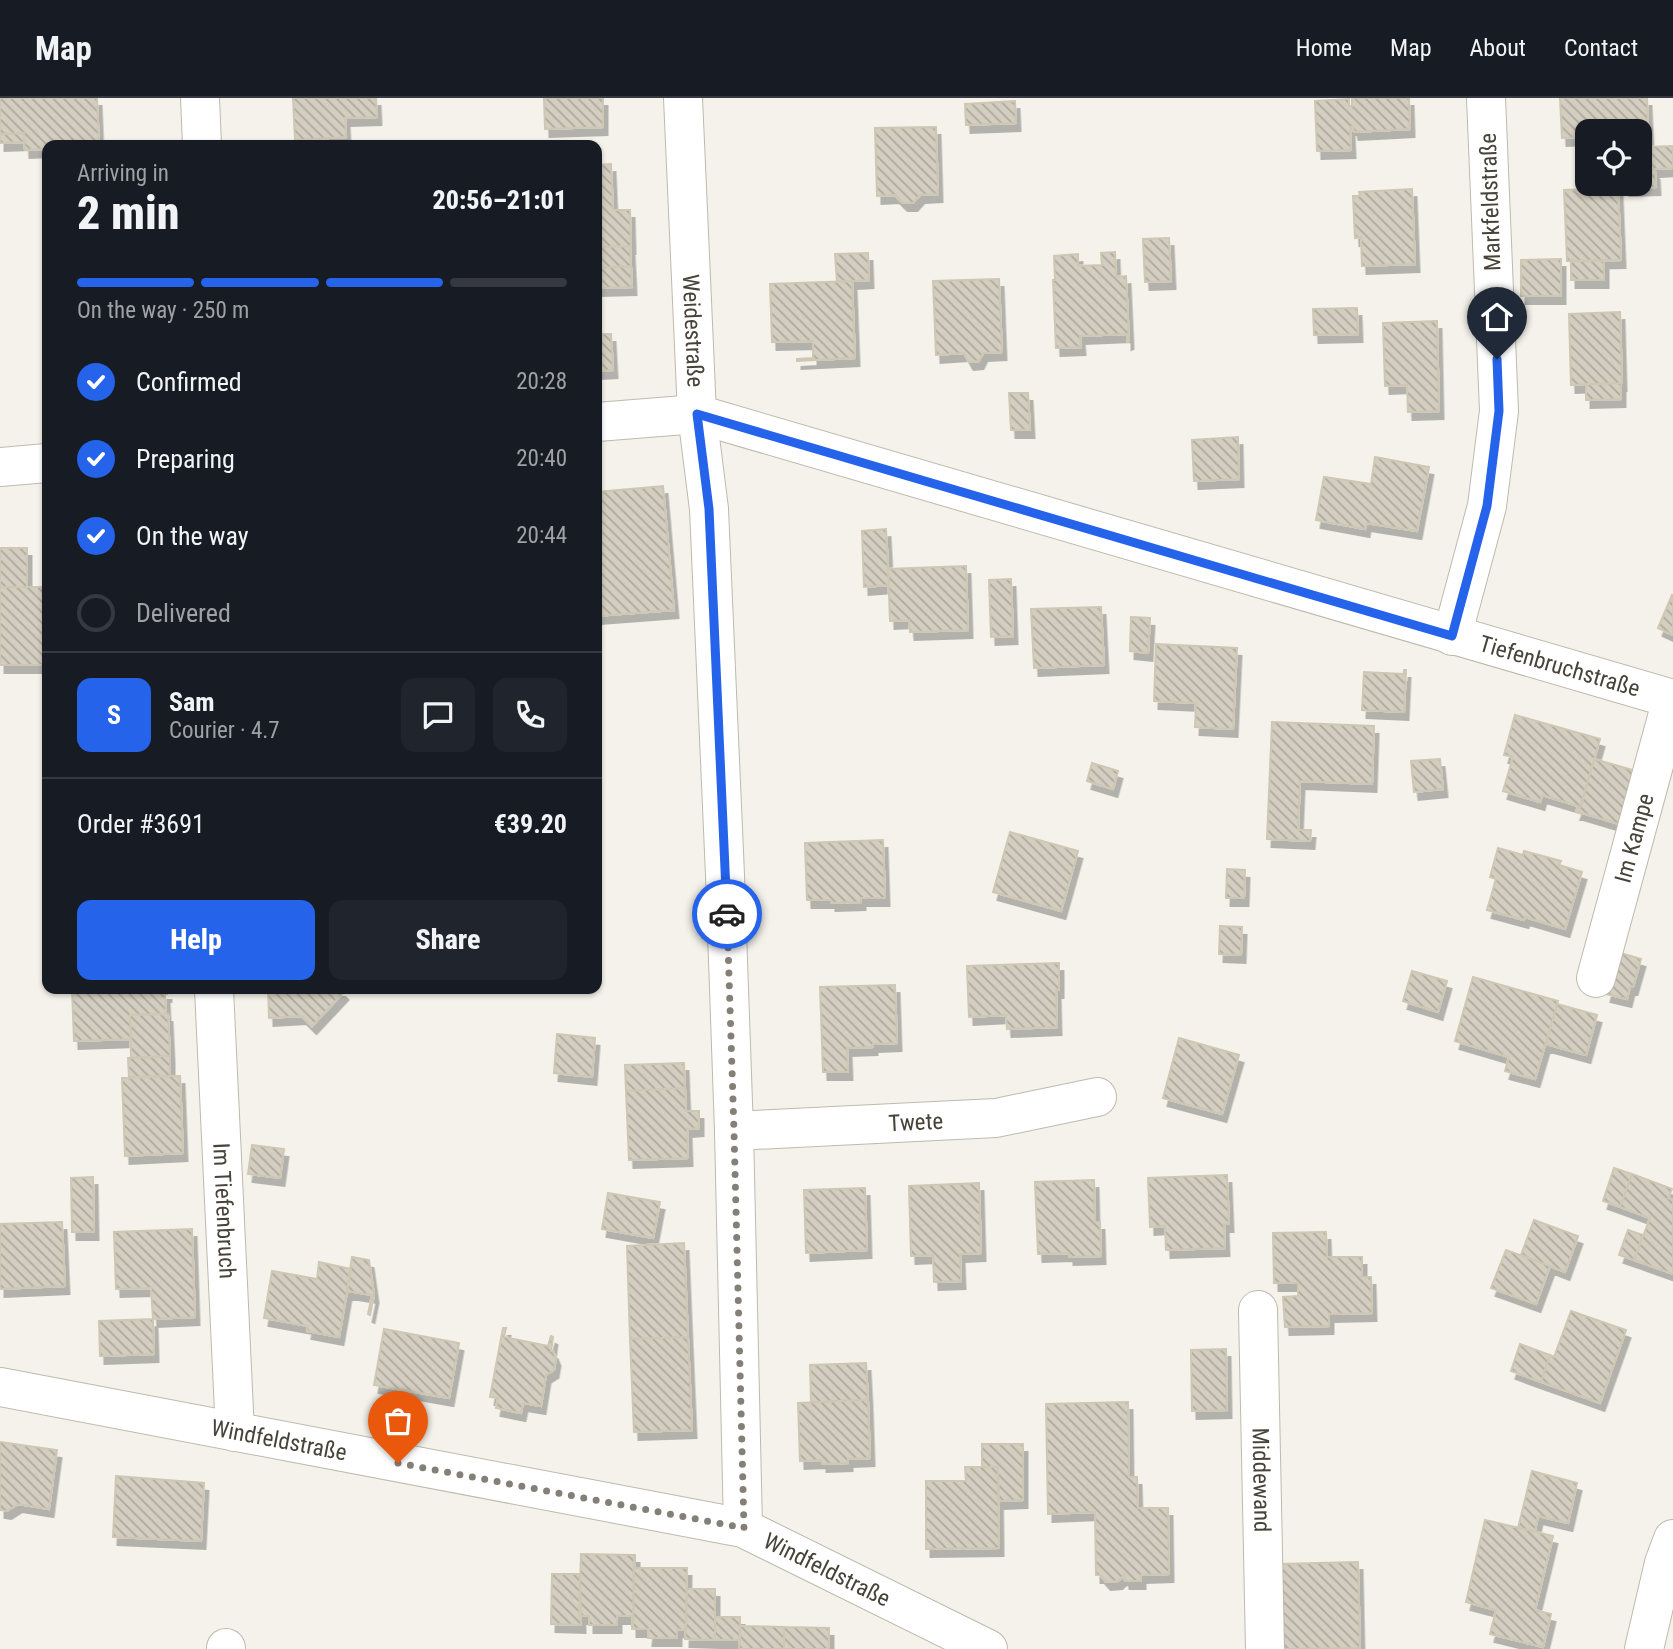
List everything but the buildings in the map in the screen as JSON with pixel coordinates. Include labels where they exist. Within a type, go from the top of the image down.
[{"type":"street","points":[[201,98],[202,140]]},
{"type":"street","name":"Weidestraße","points":[[683,98],[697,414],[710,523],[734,1131],[744,1528]]},
{"type":"street","name":"Markfeldstraße","points":[[1452,636],[1487,506],[1499,411],[1486,98]]},
{"type":"street","name":"Tiefenbruchstraße","points":[[602,422],[697,414],[1672,699]]},
{"type":"street","points":[[0,467],[42,463]]},
{"type":"street","name":"Im Kampe","points":[[1596,978],[1672,699]]},
{"type":"street","name":"Im Tiefenbruch","points":[[214,994],[235,1432]]},
{"type":"street","name":"Twete","points":[[734,1131],[996,1118],[1097,1097]]},
{"type":"street","name":"Middewand","points":[[1258,1310],[1265,1649]]},
{"type":"street","name":"Windfeldstraße","points":[[0,1387],[744,1528],[988,1649]]},
{"type":"street","points":[[1644,1649],[1670,1556]]},
{"type":"way so far","points":[[398,1463],[744,1528],[727,914]]},
{"type":"route","points":[[727,914],[709,509],[697,414],[1452,636],[1487,506],[1499,411],[1497,359]]}]
